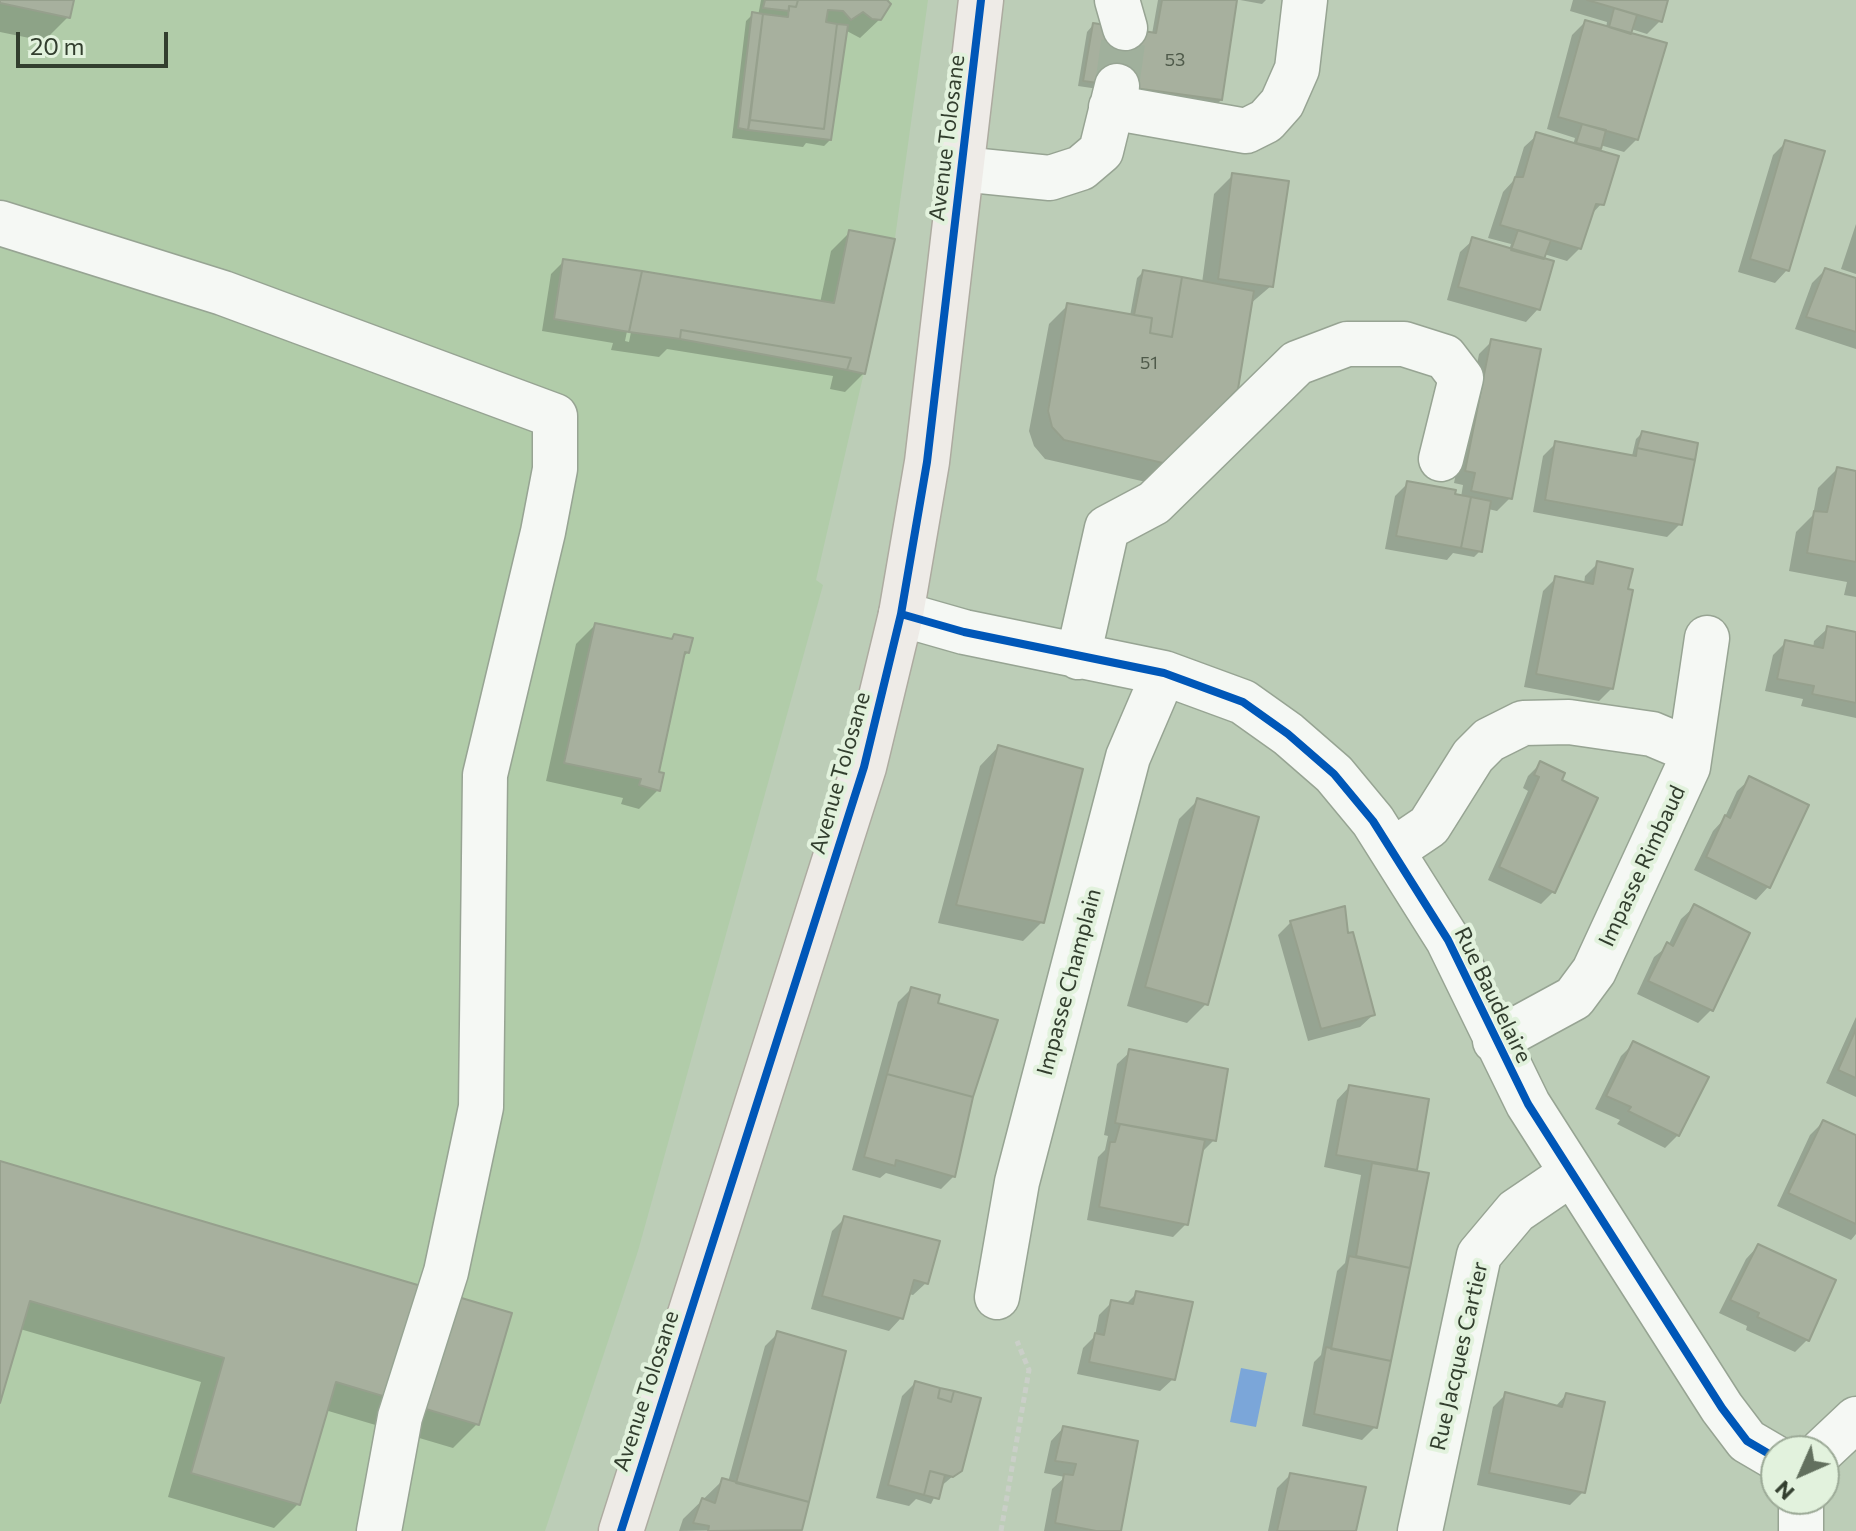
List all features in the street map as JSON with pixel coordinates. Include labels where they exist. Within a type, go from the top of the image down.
[{"type":"main road","name":"Avenue Tolosane","points":[[621,1531],[864,767],[901,614],[925,476],[981,0]]},
{"type":"street","points":[[961,169],[1050,178],[1081,168],[1101,151],[1114,96],[1246,131],[1266,121],[1282,103],[1297,69],[1305,0]]},
{"type":"street","points":[[0,223],[223,293],[555,416],[555,469],[543,532],[485,775],[481,1107],[446,1272],[400,1417],[379,1531]]},
{"type":"street","points":[[1078,657],[1107,528],[1154,503],[1297,363],[1347,344],[1404,344],[1445,357],[1461,378],[1441,459]]},
{"type":"street","name":"Rue Baudelaire","points":[[901,614],[1078,657],[1164,673],[1243,702],[1288,734],[1334,774],[1373,821],[1448,940],[1528,1104],[1722,1408],[1747,1441],[1760,1449]]},
{"type":"street","name":"Impasse Rimbaud","points":[[1495,1041],[1574,998],[1594,971],[1688,767],[1707,638]]},
{"type":"street","name":"Impasse Champlain","points":[[997,1297],[1017,1182],[1128,757],[1164,673]]},
{"type":"street","points":[[1392,851],[1429,826],[1473,756],[1489,740],[1523,723],[1569,722],[1652,734],[1690,750]]},
{"type":"street","name":"Rue Jacques Cartier","points":[[1420,1531],[1479,1255],[1516,1211],[1572,1173]]},
{"type":"street","points":[[1839,1435],[1856,1419]]},
{"type":"path","points":[[997,1297],[1029,1370],[1001,1531]]},
{"type":"shaded area","points":[[0,0],[928,0],[895,238],[816,580],[823,585],[638,1251],[545,1531],[0,1531]]},
{"type":"water","points":[[1241,1368],[1267,1373],[1256,1427],[1230,1422]]},
{"type":"building","points":[[0,0],[74,0],[70,18],[0,3]]},
{"type":"building","points":[[765,0],[798,0],[796,7],[789,6],[789,11],[763,8]]},
{"type":"building","points":[[798,0],[887,0],[891,4],[881,20],[872,19],[863,12],[851,20],[843,11],[828,10],[826,22],[837,24],[824,129],[750,120],[763,14],[788,17],[789,6],[796,7]]},
{"type":"building","points":[[1162,0],[1237,0],[1222,100],[1083,81],[1093,23],[1156,33]]},
{"type":"building","points":[[1587,0],[1668,0],[1662,22]]},
{"type":"building","points":[[1614,8],[1637,15],[1631,34],[1609,27]]},
{"type":"building","points":[[752,12],[763,14],[748,130],[738,128]]},
{"type":"building","points":[[1585,20],[1667,43],[1638,140],[1558,117]]},
{"type":"building","points":[[837,24],[848,25],[831,140],[748,130],[750,120],[824,129]]},
{"type":"building","points":[[1582,124],[1606,130],[1601,149],[1576,143]]},
{"type":"building","points":[[1536,132],[1619,156],[1604,205],[1596,204],[1581,249],[1500,225],[1515,177],[1523,177]]},
{"type":"building","points":[[1785,140],[1825,151],[1789,271],[1750,259]]},
{"type":"building","points":[[1232,173],[1289,181],[1273,287],[1218,279]]},
{"type":"building","points":[[849,230],[895,239],[865,374],[847,370],[851,358],[681,330],[680,339],[629,332],[642,271],[834,303]]},
{"type":"building","points":[[1518,230],[1551,240],[1544,259],[1511,250]]},
{"type":"building","points":[[1472,237],[1554,261],[1540,310],[1458,287]]},
{"type":"building","points":[[563,259],[642,271],[629,332],[554,319]]},
{"type":"building","points":[[1825,268],[1856,278],[1856,332],[1806,317]]},
{"type":"building","points":[[1143,270],[1182,277],[1172,337],[1150,333],[1152,318],[1134,315]]},
{"type":"building","points":[[1182,277],[1254,291],[1238,389],[1167,464],[1064,440],[1052,427],[1048,411],[1067,303],[1152,318],[1150,333],[1172,337]]},
{"type":"building","points":[[681,330],[851,358],[847,370],[680,339]]},
{"type":"building","points":[[1491,339],[1541,349],[1512,499],[1471,491],[1475,473],[1465,471]]},
{"type":"building","points":[[1642,431],[1698,443],[1695,460],[1637,448]]},
{"type":"building","points":[[1555,441],[1636,456],[1637,448],[1695,460],[1682,525],[1545,500]]},
{"type":"building","points":[[1837,467],[1856,471],[1856,562],[1807,553],[1814,511],[1827,512]]},
{"type":"building","points":[[1407,481],[1456,490],[1455,494],[1471,497],[1461,548],[1396,536]]},
{"type":"building","points":[[1471,497],[1491,501],[1482,552],[1461,548]]},
{"type":"building","points":[[1597,561],[1633,569],[1628,589],[1633,590],[1613,689],[1536,674],[1555,576],[1593,584]]},
{"type":"building","points":[[595,623],[672,639],[674,634],[693,638],[689,653],[685,652],[659,772],[664,773],[660,791],[639,785],[641,779],[564,763]]},
{"type":"building","points":[[1827,626],[1856,632],[1856,703],[1812,694],[1814,686],[1777,679],[1785,640],[1823,648]]},
{"type":"building","points":[[998,745],[1083,769],[1044,923],[956,905]]},
{"type":"building","points":[[1540,761],[1565,773],[1562,780],[1598,798],[1555,893],[1499,867],[1539,777],[1534,775]]},
{"type":"building","points":[[1749,776],[1809,805],[1770,888],[1706,857],[1725,815],[1730,818]]},
{"type":"building","points":[[1197,798],[1259,817],[1208,1005],[1145,987]]},
{"type":"building","points":[[1694,904],[1750,933],[1713,1011],[1648,981],[1667,942],[1673,946]]},
{"type":"building","points":[[1345,906],[1348,933],[1353,932],[1375,1015],[1321,1029],[1290,921]]},
{"type":"building","points":[[911,987],[940,995],[938,1003],[998,1020],[973,1097],[887,1074]]},
{"type":"building","points":[[1856,1029],[1856,1078],[1838,1070]]},
{"type":"building","points":[[1633,1041],[1709,1077],[1679,1136],[1628,1111],[1631,1107],[1606,1096]]},
{"type":"building","points":[[1129,1049],[1228,1069],[1216,1141],[1115,1123]]},
{"type":"building","points":[[887,1074],[973,1097],[955,1177],[896,1160],[895,1166],[864,1157]]},
{"type":"building","points":[[1349,1085],[1429,1099],[1417,1170],[1336,1155]]},
{"type":"building","points":[[1823,1120],[1856,1135],[1856,1224],[1788,1193]]},
{"type":"building","points":[[1120,1124],[1205,1140],[1188,1225],[1099,1207],[1110,1142],[1115,1142]]},
{"type":"building","points":[[0,1161],[512,1313],[479,1425],[336,1382],[300,1505],[191,1473],[224,1358],[30,1301],[0,1403]]},
{"type":"building","points":[[1372,1163],[1429,1173],[1410,1268],[1356,1256]]},
{"type":"building","points":[[844,1216],[940,1241],[928,1284],[914,1280],[903,1319],[822,1296]]},
{"type":"building","points":[[1758,1244],[1836,1280],[1809,1341],[1757,1317],[1759,1313],[1730,1300]]},
{"type":"building","points":[[1349,1256],[1410,1268],[1391,1361],[1331,1349]]},
{"type":"building","points":[[1136,1291],[1193,1302],[1175,1380],[1089,1362],[1095,1333],[1104,1335],[1111,1300],[1133,1304]]},
{"type":"building","points":[[777,1331],[846,1351],[809,1502],[736,1483]]},
{"type":"building","points":[[1326,1347],[1391,1361],[1377,1428],[1314,1414]]},
{"type":"building","points":[[915,1381],[940,1388],[938,1398],[951,1402],[954,1391],[981,1398],[962,1471],[953,1477],[930,1471],[924,1495],[888,1485]]},
{"type":"building","points":[[940,1388],[954,1391],[951,1402],[938,1398]]},
{"type":"building","points":[[1505,1392],[1562,1407],[1566,1393],[1605,1402],[1585,1493],[1489,1473]]},
{"type":"building","points":[[1063,1426],[1138,1441],[1121,1531],[1096,1531],[1055,1523],[1064,1474],[1073,1475],[1076,1464],[1055,1461]]},
{"type":"building","points":[[930,1471],[945,1475],[939,1499],[924,1495]]},
{"type":"building","points":[[1290,1473],[1366,1487],[1356,1531],[1277,1531]]},
{"type":"building","points":[[722,1478],[809,1502],[802,1530],[708,1531],[709,1526],[693,1523],[702,1498],[715,1503]]},
{"type":"tunnel","points":[[1117,86],[1125,28]]},
{"type":"cycle path","points":[[621,1531],[864,767],[901,614],[927,462],[981,0]]},
{"type":"cycle path","points":[[901,614],[964,632],[1164,673],[1243,702],[1288,734],[1334,774],[1373,821],[1448,940],[1528,1104],[1722,1408],[1747,1441],[1760,1449]]}]
